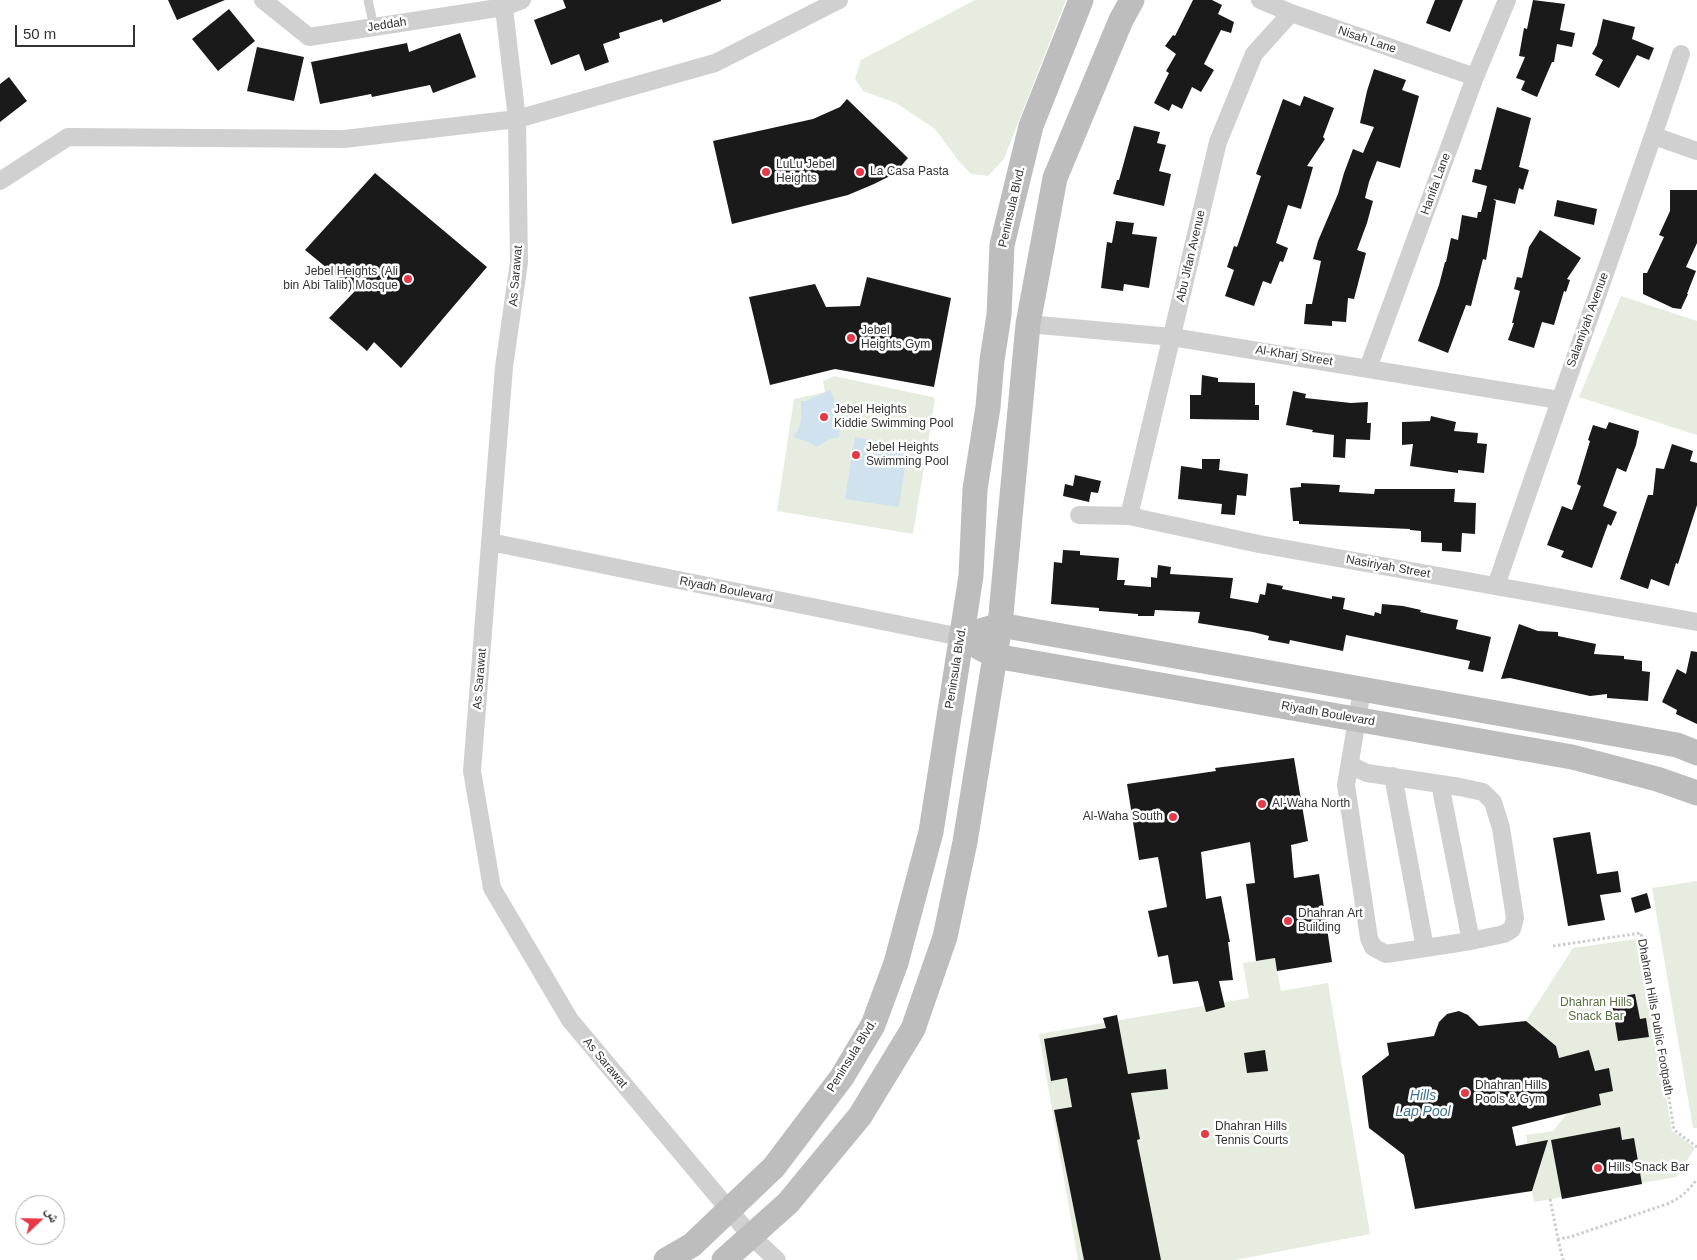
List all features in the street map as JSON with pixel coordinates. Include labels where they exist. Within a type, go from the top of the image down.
[{"type":"main road","name":"Peninsula Blvd.","points":[[666,1260],[692,1245],[774,1167],[842,1077],[873,1026],[896,963],[931,832],[961,637],[970,576],[975,489],[988,407],[992,360],[999,315],[1002,245],[1032,126],[1081,0]]},
{"type":"main road","points":[[724,1260],[788,1203],[860,1116],[913,1029],[945,937],[965,842],[1000,625],[1028,324],[1055,178],[1121,20],[1132,0]]},
{"type":"main road","name":"Riyadh Boulevard","points":[[961,637],[1000,625],[1676,745],[1697,753]]},
{"type":"main road","name":"Riyadh Boulevard","points":[[961,637],[995,656],[1572,756],[1657,779],[1697,793]]},
{"type":"street","name":"Jeddah","points":[[263,0],[309,37],[522,0]]},
{"type":"street","points":[[0,182],[68,137],[344,140],[517,119],[715,63],[838,0]]},
{"type":"street","name":"Nisah Lane","points":[[1260,0],[1291,13],[1475,77]]},
{"type":"street","name":"Hanifa Lane","points":[[1368,368],[1475,77],[1507,0]]},
{"type":"street","name":"As Sarawat","points":[[504,3],[517,119],[519,262],[504,367],[472,771],[492,888],[570,1020],[751,1236],[777,1260]]},
{"type":"street","name":"Abu Jifan Avenue","points":[[1128,516],[1218,142],[1254,54],[1291,13]]},
{"type":"street","name":"Salamiyah Avenue","points":[[1496,586],[1559,400],[1654,136],[1681,54]]},
{"type":"street","points":[[1654,136],[1697,151]]},
{"type":"street","name":"Al-Kharj Street","points":[[1028,324],[1172,336],[1559,400]]},
{"type":"street","name":"Nasiriyah Street","points":[[1079,515],[1128,516],[1259,544],[1496,586],[1695,617]]},
{"type":"street","name":"Riyadh Boulevard","points":[[490,542],[961,637]]},
{"type":"street","points":[[1350,762],[1356,768],[1367,772],[1483,792],[1493,802],[1501,828],[1515,918],[1512,929],[1504,934],[1471,942],[1386,954],[1374,947],[1369,938],[1346,786],[1357,719],[1362,690]]},
{"type":"street","points":[[1392,776],[1425,948]]},
{"type":"street","points":[[1440,784],[1471,942]]},
{"type":"lane","points":[[368,0],[374,27]]},
{"type":"path","name":"Dhahran Hills Public Footpath","points":[[1553,946],[1641,933],[1674,1130],[1697,1147]]},
{"type":"path","points":[[1558,1239],[1570,1237],[1667,1204],[1680,1198],[1697,1179]]},
{"type":"path","points":[[1550,1199],[1563,1260]]},
{"type":"green space","points":[[975,0],[1066,0],[1004,159],[988,176],[971,174],[935,129],[896,103],[863,91],[855,79],[861,60]]},
{"type":"green space","points":[[1621,296],[1697,321],[1697,435],[1579,397]]},
{"type":"green space","name":"Jebel Heights Swimming Pool","points":[[834,376],[935,399],[913,534],[777,511],[794,399],[825,392],[823,381]]},
{"type":"green space","points":[[1697,881],[1697,1128],[1693,1128],[1652,888]]},
{"type":"green space","name":"Dhahran Hills Snack Bar","points":[[1639,939],[1672,1131],[1695,1148],[1676,1177],[1534,1202],[1532,1191],[1534,1184],[1526,1135],[1553,1131],[1570,1110],[1556,1046],[1526,1021],[1573,948]]},
{"type":"green space","name":"Dhahran Hills Tennis Courts","points":[[1275,958],[1281,991],[1328,983],[1370,1234],[1235,1260],[1078,1260],[1039,1034],[1249,998],[1243,963]]},
{"type":"water","name":"Jebel Heights Kiddie Swimming Pool","points":[[830,390],[837,405],[849,414],[840,429],[839,437],[829,439],[817,447],[795,438],[794,435],[800,423],[801,401],[806,401]]},
{"type":"water","name":"Jebel Heights Swimming Pool","points":[[855,437],[908,446],[899,507],[845,499]]},
{"type":"building","points":[[168,0],[225,0],[177,20]]},
{"type":"building","points":[[563,0],[721,1],[663,23],[662,19],[619,33],[620,38],[603,44],[609,62],[585,71],[579,54],[551,65],[534,20],[566,8]]},
{"type":"building","points":[[1193,0],[1212,0],[1222,5],[1218,14],[1234,22],[1231,33],[1221,30],[1204,64],[1214,70],[1201,92],[1192,87],[1182,109],[1172,104],[1169,111],[1154,103],[1169,73],[1166,71],[1176,54],[1165,46],[1173,35],[1175,36]]},
{"type":"building","points":[[1435,0],[1463,0],[1450,32],[1426,23]]},
{"type":"building","points":[[1533,0],[1565,4],[1560,30],[1575,33],[1572,47],[1557,44],[1554,62],[1552,62],[1537,97],[1521,90],[1525,81],[1516,78],[1525,57],[1519,56],[1524,28],[1527,29]]},
{"type":"building","points":[[229,9],[255,41],[218,71],[192,39]]},
{"type":"building","points":[[1603,19],[1635,27],[1632,39],[1654,48],[1649,60],[1637,55],[1619,88],[1595,75],[1603,60],[1592,54],[1597,45]]},
{"type":"building","points":[[460,33],[476,77],[433,93],[430,85],[372,97],[371,94],[320,104],[311,62],[407,43],[409,52]]},
{"type":"building","points":[[257,47],[304,57],[294,101],[247,91]]},
{"type":"building","points":[[1374,69],[1406,80],[1402,90],[1419,96],[1400,168],[1377,161],[1369,182],[1365,198],[1373,201],[1357,250],[1366,253],[1354,299],[1348,298],[1346,322],[1332,321],[1332,326],[1304,324],[1306,304],[1312,304],[1321,261],[1313,259],[1318,241],[1338,194],[1353,149],[1363,153],[1374,127],[1360,123]]},
{"type":"building","points":[[9,77],[27,101],[0,122],[0,84]]},
{"type":"building","points":[[1304,96],[1334,108],[1323,137],[1325,139],[1307,166],[1313,167],[1301,209],[1288,205],[1276,243],[1288,248],[1283,262],[1280,261],[1271,284],[1263,281],[1254,306],[1225,296],[1234,270],[1227,267],[1234,246],[1237,247],[1261,176],[1256,174],[1283,99],[1300,106]]},
{"type":"building","points":[[847,99],[908,158],[894,174],[848,195],[732,224],[713,141],[813,119],[840,107]]},
{"type":"building","points":[[1497,107],[1531,118],[1519,167],[1529,170],[1523,190],[1519,188],[1515,204],[1493,199],[1496,201],[1486,260],[1483,259],[1471,306],[1466,305],[1448,353],[1418,341],[1439,285],[1451,238],[1458,240],[1462,215],[1477,218],[1478,212],[1481,212],[1487,186],[1472,182],[1475,169],[1481,170]]},
{"type":"building","points":[[1134,126],[1160,132],[1157,143],[1166,145],[1159,171],[1171,174],[1164,206],[1113,194],[1117,180],[1119,180]]},
{"type":"building","name":"Jebel Heights (Ali bin Abi Talib) Mosque","points":[[375,173],[487,267],[401,368],[374,342],[367,351],[329,318],[355,291],[305,250]]},
{"type":"building","points":[[1670,190],[1697,190],[1697,243],[1686,267],[1696,271],[1681,309],[1673,308],[1643,294],[1643,273],[1647,273],[1664,237],[1659,235],[1670,211]]},
{"type":"building","points":[[1557,200],[1597,209],[1594,225],[1554,216]]},
{"type":"building","points":[[1116,221],[1134,223],[1132,234],[1157,237],[1149,288],[1124,284],[1123,291],[1101,288],[1107,242],[1112,243]]},
{"type":"building","points":[[1540,230],[1581,258],[1567,279],[1570,280],[1566,292],[1564,291],[1554,325],[1542,322],[1534,348],[1508,340],[1514,323],[1512,323],[1520,291],[1514,289],[1517,277],[1522,278],[1529,247]]},
{"type":"building","name":"Jebel Heights Gym","points":[[867,277],[951,298],[934,387],[835,369],[770,385],[749,297],[815,284],[826,307],[860,306]]},
{"type":"building","points":[[1202,375],[1218,378],[1218,382],[1255,383],[1255,405],[1259,405],[1259,420],[1190,419],[1190,395],[1201,395]]},
{"type":"building","points":[[1293,391],[1306,394],[1305,398],[1351,403],[1368,402],[1367,423],[1371,423],[1370,440],[1346,439],[1345,458],[1333,457],[1334,435],[1312,432],[1313,430],[1286,425]]},
{"type":"building","points":[[1431,416],[1456,422],[1454,431],[1478,433],[1477,443],[1487,444],[1484,473],[1458,470],[1458,473],[1410,466],[1413,444],[1402,445],[1402,422],[1430,421]]},
{"type":"building","points":[[1609,422],[1639,431],[1626,472],[1617,468],[1603,506],[1617,512],[1611,526],[1608,524],[1592,568],[1561,557],[1564,551],[1547,545],[1562,506],[1572,510],[1581,486],[1577,484],[1593,425],[1606,429]]},
{"type":"building","points":[[1672,444],[1693,451],[1690,461],[1697,463],[1697,505],[1669,586],[1651,579],[1648,589],[1620,579],[1648,495],[1653,495],[1656,468],[1664,469]]},
{"type":"building","points":[[1202,459],[1220,459],[1219,470],[1248,474],[1246,496],[1237,495],[1235,515],[1221,514],[1222,504],[1178,499],[1181,466],[1202,469]]},
{"type":"building","points":[[1075,475],[1101,481],[1098,493],[1091,492],[1089,502],[1063,496],[1065,484],[1073,486]]},
{"type":"building","points":[[1301,483],[1340,485],[1339,492],[1374,494],[1375,489],[1455,489],[1454,502],[1476,503],[1475,534],[1462,533],[1461,552],[1442,551],[1442,543],[1421,542],[1421,531],[1299,524],[1299,521],[1293,521],[1290,488],[1301,487]]},
{"type":"building","points":[[1063,550],[1080,551],[1080,555],[1119,558],[1117,580],[1125,580],[1124,585],[1151,587],[1151,577],[1157,578],[1158,565],[1171,567],[1170,574],[1233,578],[1230,598],[1258,603],[1260,594],[1265,595],[1267,583],[1283,586],[1282,589],[1332,599],[1332,596],[1345,598],[1343,609],[1374,616],[1375,612],[1381,614],[1382,604],[1403,606],[1421,610],[1420,612],[1458,620],[1456,629],[1491,637],[1483,672],[1468,669],[1470,661],[1346,635],[1343,651],[1290,640],[1289,644],[1268,640],[1269,636],[1253,632],[1198,623],[1200,612],[1155,610],[1154,616],[1138,616],[1138,614],[1099,611],[1099,608],[1051,604],[1054,562],[1062,563]]},
{"type":"building","points":[[1519,624],[1538,631],[1558,632],[1558,636],[1596,644],[1594,654],[1624,656],[1624,659],[1642,661],[1642,671],[1650,672],[1648,701],[1607,698],[1607,694],[1590,696],[1510,678],[1501,679]]},
{"type":"building","points":[[1691,651],[1697,652],[1697,724],[1676,714],[1677,710],[1662,702],[1677,669],[1686,674]]},
{"type":"building","points":[[1294,758],[1308,841],[1291,845],[1294,878],[1319,874],[1332,962],[1277,971],[1275,958],[1256,961],[1246,884],[1255,883],[1250,842],[1201,852],[1206,899],[1221,896],[1230,942],[1228,942],[1233,980],[1219,981],[1225,1007],[1206,1012],[1198,981],[1173,984],[1168,955],[1158,957],[1148,911],[1167,907],[1158,857],[1139,860],[1127,784],[1216,771],[1215,768]]},
{"type":"building","points":[[1590,832],[1597,874],[1618,871],[1621,892],[1600,895],[1605,920],[1568,926],[1553,838]]},
{"type":"building","points":[[1647,893],[1651,908],[1635,913],[1631,898]]},
{"type":"building","points":[[1635,994],[1640,1019],[1646,1018],[1649,1037],[1618,1041],[1611,998]]},
{"type":"building","name":"Dhahran Hills Pools & Gym","points":[[1459,1011],[1468,1015],[1479,1026],[1526,1021],[1556,1046],[1559,1058],[1589,1050],[1595,1071],[1609,1068],[1613,1091],[1599,1094],[1601,1105],[1512,1127],[1516,1146],[1548,1140],[1532,1191],[1415,1209],[1404,1155],[1369,1128],[1362,1076],[1389,1055],[1387,1043],[1434,1036],[1439,1022],[1447,1014]]},
{"type":"building","points":[[1117,1015],[1128,1074],[1166,1069],[1168,1089],[1131,1093],[1140,1139],[1137,1140],[1161,1260],[1084,1260],[1054,1110],[1072,1107],[1067,1078],[1051,1081],[1044,1039],[1106,1028],[1103,1018]]},
{"type":"building","points":[[1265,1050],[1268,1071],[1247,1073],[1244,1053]]},
{"type":"building","name":"Hills Snack Bar","points":[[1620,1127],[1622,1140],[1634,1138],[1642,1184],[1562,1199],[1551,1140]]},
{"type":"place","name":"LuLu Jebel Heights","points":[[766,172]]},
{"type":"place","name":"La Casa Pasta","points":[[860,172]]},
{"type":"place","name":"Jebel Heights (Ali bin Abi Talib) Mosque","points":[[408,279]]},
{"type":"place","name":"Jebel Heights Gym","points":[[851,338]]},
{"type":"place","name":"Jebel Heights Kiddie Swimming Pool","points":[[824,417]]},
{"type":"place","name":"Jebel Heights Swimming Pool","points":[[856,455]]},
{"type":"place","name":"Al-Waha North","points":[[1262,804]]},
{"type":"place","name":"Al-Waha South","points":[[1173,817]]},
{"type":"place","name":"Dhahran Art Building","points":[[1288,921]]},
{"type":"place","name":"Dhahran Hills Pools & Gym","points":[[1465,1093]]},
{"type":"place","name":"Dhahran Hills Tennis Courts","points":[[1205,1134]]},
{"type":"place","name":"Hills Snack Bar","points":[[1598,1168]]},
{"type":"water label","name":"Hills Lap Pool","points":[[1423,1104]]}]
